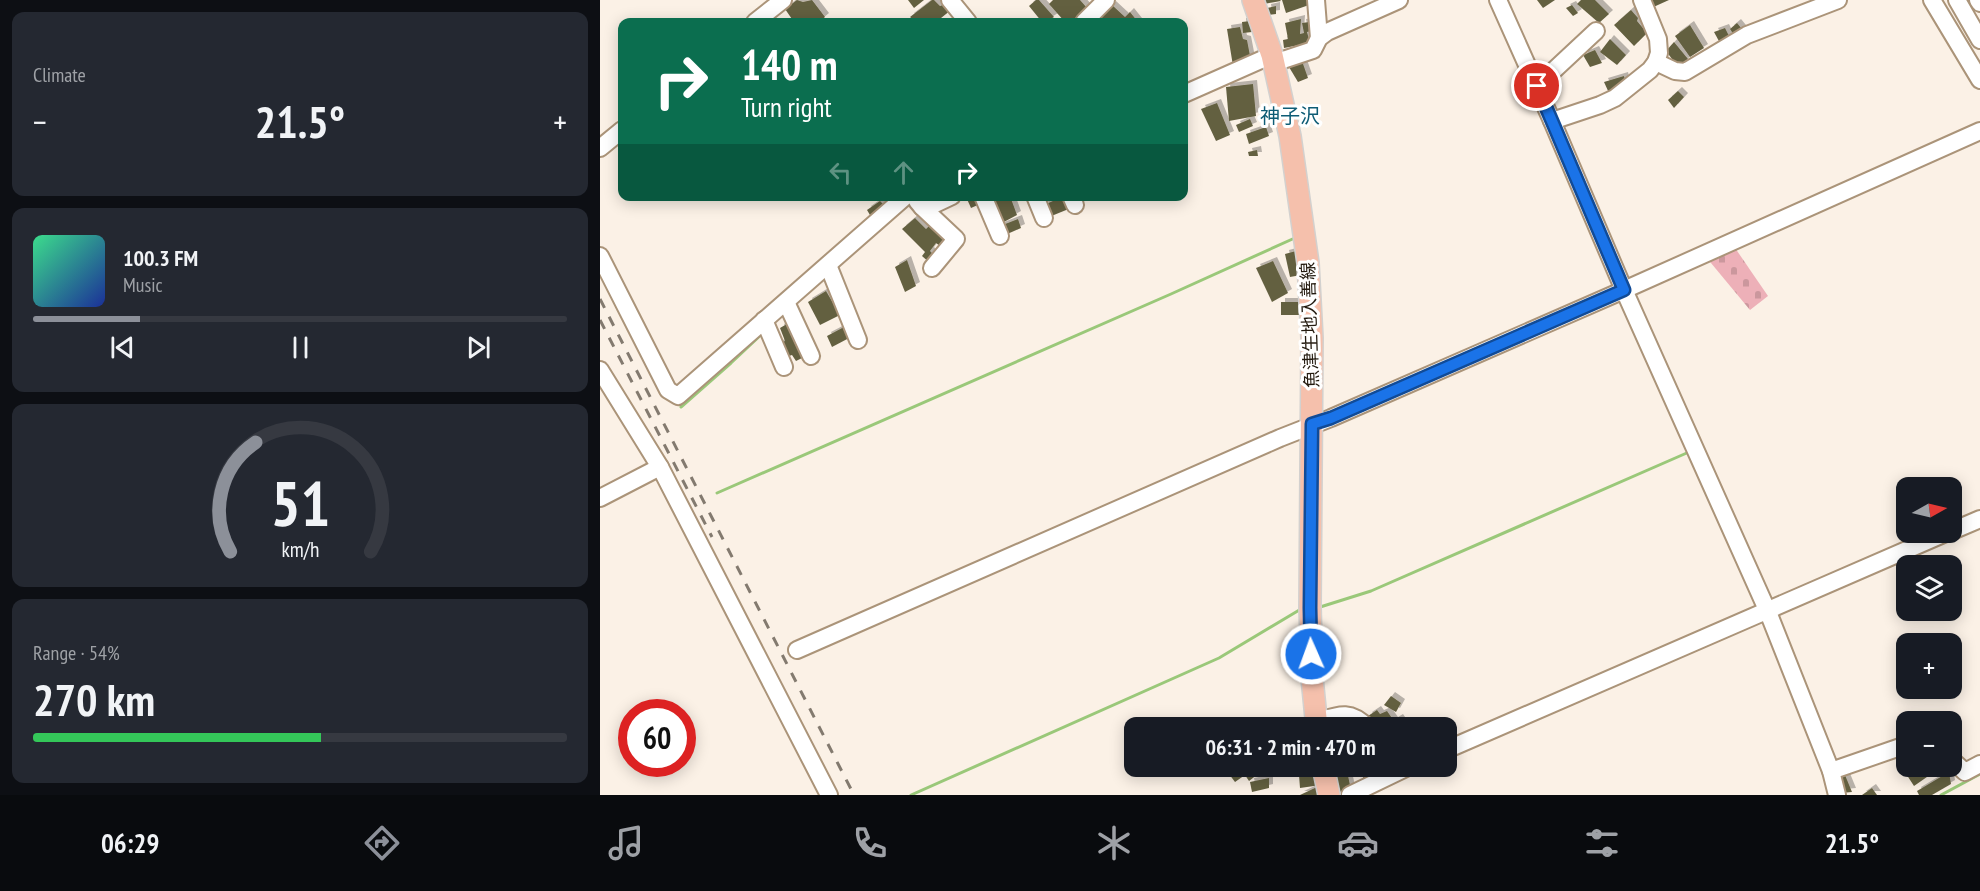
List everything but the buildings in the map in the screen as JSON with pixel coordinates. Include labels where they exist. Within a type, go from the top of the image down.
[{"type":"main road","name":"魚津生地入善線","points":[[1253,0],[1273,59],[1290,136],[1305,233],[1312,339],[1310,608],[1312,678],[1316,717]]},
{"type":"main road","points":[[1325,777],[1329,795]]},
{"type":"street","points":[[760,18],[783,0]]},
{"type":"street","points":[[950,0],[965,18]]},
{"type":"street","points":[[1088,18],[1106,0]]},
{"type":"street","points":[[1188,92],[1273,59],[1313,50],[1318,38],[1316,0]]},
{"type":"street","points":[[1318,38],[1399,0]]},
{"type":"street","points":[[1552,121],[1615,98],[1650,70],[1656,62],[1659,53],[1658,39],[1642,0]]},
{"type":"street","points":[[1656,62],[1675,71],[1685,72],[1747,35],[1838,0]]},
{"type":"street","points":[[1932,0],[1980,80]]},
{"type":"street","points":[[1957,0],[1980,40]]},
{"type":"street","points":[[1502,1],[1624,290],[1768,612],[1831,771],[1837,795]]},
{"type":"street","points":[[1537,86],[1596,31]]},
{"type":"street","points":[[797,650],[1624,290],[1980,131]]},
{"type":"street","points":[[600,148],[618,133]]},
{"type":"street","points":[[600,256],[668,390],[678,396],[900,201]]},
{"type":"street","points":[[917,202],[933,205],[941,201]]},
{"type":"street","points":[[985,201],[1000,236]]},
{"type":"street","points":[[1037,201],[1044,218]]},
{"type":"street","points":[[917,202],[956,239],[932,268]]},
{"type":"street","points":[[828,265],[858,340]]},
{"type":"street","points":[[786,302],[811,356]]},
{"type":"street","points":[[764,320],[784,367]]},
{"type":"street","points":[[600,370],[660,467],[829,795]]},
{"type":"street","points":[[600,498],[660,467]]},
{"type":"street","points":[[1962,527],[1980,519]]},
{"type":"street","points":[[1457,745],[1925,543]]},
{"type":"street","points":[[1336,717],[1343,714],[1357,717]]},
{"type":"street","points":[[1831,771],[1896,748]]},
{"type":"street","points":[[1962,769],[1965,772],[1980,764]]},
{"type":"street","points":[[1350,795],[1380,777]]},
{"type":"green space","points":[[1733,245],[1768,296],[1750,310],[1706,257]]},
{"type":"waterway","points":[[717,493],[1297,237]]},
{"type":"waterway","points":[[681,407],[764,332]]},
{"type":"waterway","points":[[1317,608],[1371,591],[1689,452]]},
{"type":"waterway","points":[[911,795],[1219,658],[1301,609]]},
{"type":"waterway","points":[[1941,795],[1980,774]]},
{"type":"railway","points":[[600,299],[854,795]]},
{"type":"railway","points":[[600,320],[712,537]]},
{"type":"district","name":"神子沢","points":[[1290,116]]},
{"type":"route","points":[[1311,654],[1312,424],[1331,418],[1624,290],[1537,86]]}]
